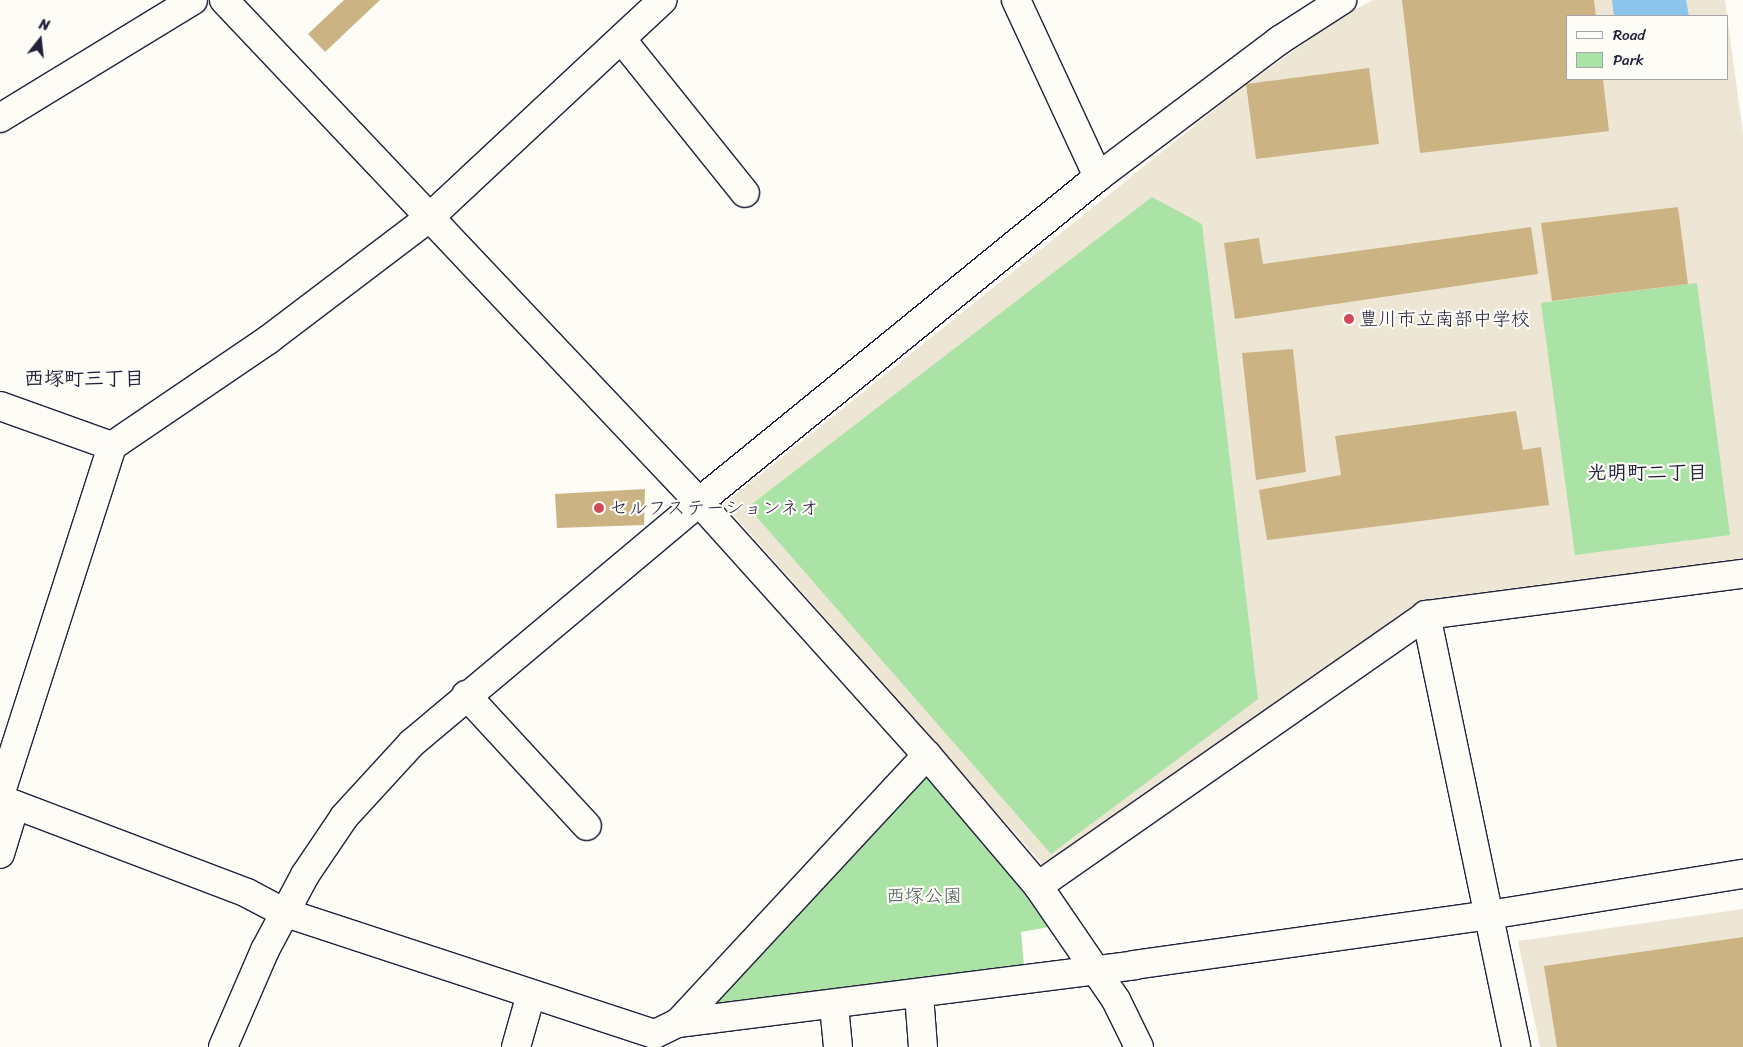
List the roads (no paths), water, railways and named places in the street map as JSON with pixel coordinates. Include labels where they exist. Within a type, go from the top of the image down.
[{"type":"street","points":[[0,118],[193,0]]},
{"type":"street","points":[[224,0],[700,502],[927,755],[1038,886],[1096,970],[1139,1047]]},
{"type":"street","points":[[0,854],[5,799],[112,446],[268,340],[430,217],[663,0]]},
{"type":"street","points":[[1016,0],[1098,177]]},
{"type":"street","points":[[223,1047],[283,912],[345,816],[412,742],[466,695],[700,502],[1098,177],[1280,40],[1342,0]]},
{"type":"street","points":[[622,40],[745,193]]},
{"type":"street","points":[[0,406],[112,446]]},
{"type":"street","points":[[1038,886],[1426,615],[1743,574]]},
{"type":"street","points":[[1426,615],[1516,1047]]},
{"type":"street","points":[[466,695],[587,826]]},
{"type":"street","points":[[663,1035],[927,755]]},
{"type":"street","points":[[5,799],[247,893],[283,912],[531,994],[663,1035],[834,1006],[1489,915],[1743,874]]},
{"type":"street","points":[[516,1047],[531,994]]},
{"type":"street","points":[[919,995],[923,1047]]},
{"type":"street","points":[[834,1006],[838,1047]]},
{"type":"water","points":[[1612,0],[1686,0],[1689,15],[1614,15]]},
{"type":"place","name":"豊川市立南部中学校","points":[[1349,319]]},
{"type":"place","name":"セルフステーションネオ","points":[[599,508]]},
{"type":"district","name":"西塚町三丁目","points":[[84,378]]},
{"type":"district","name":"光明町二丁目","points":[[1647,472]]},
{"type":"park label","name":"西塚公園","points":[[924,896]]}]
